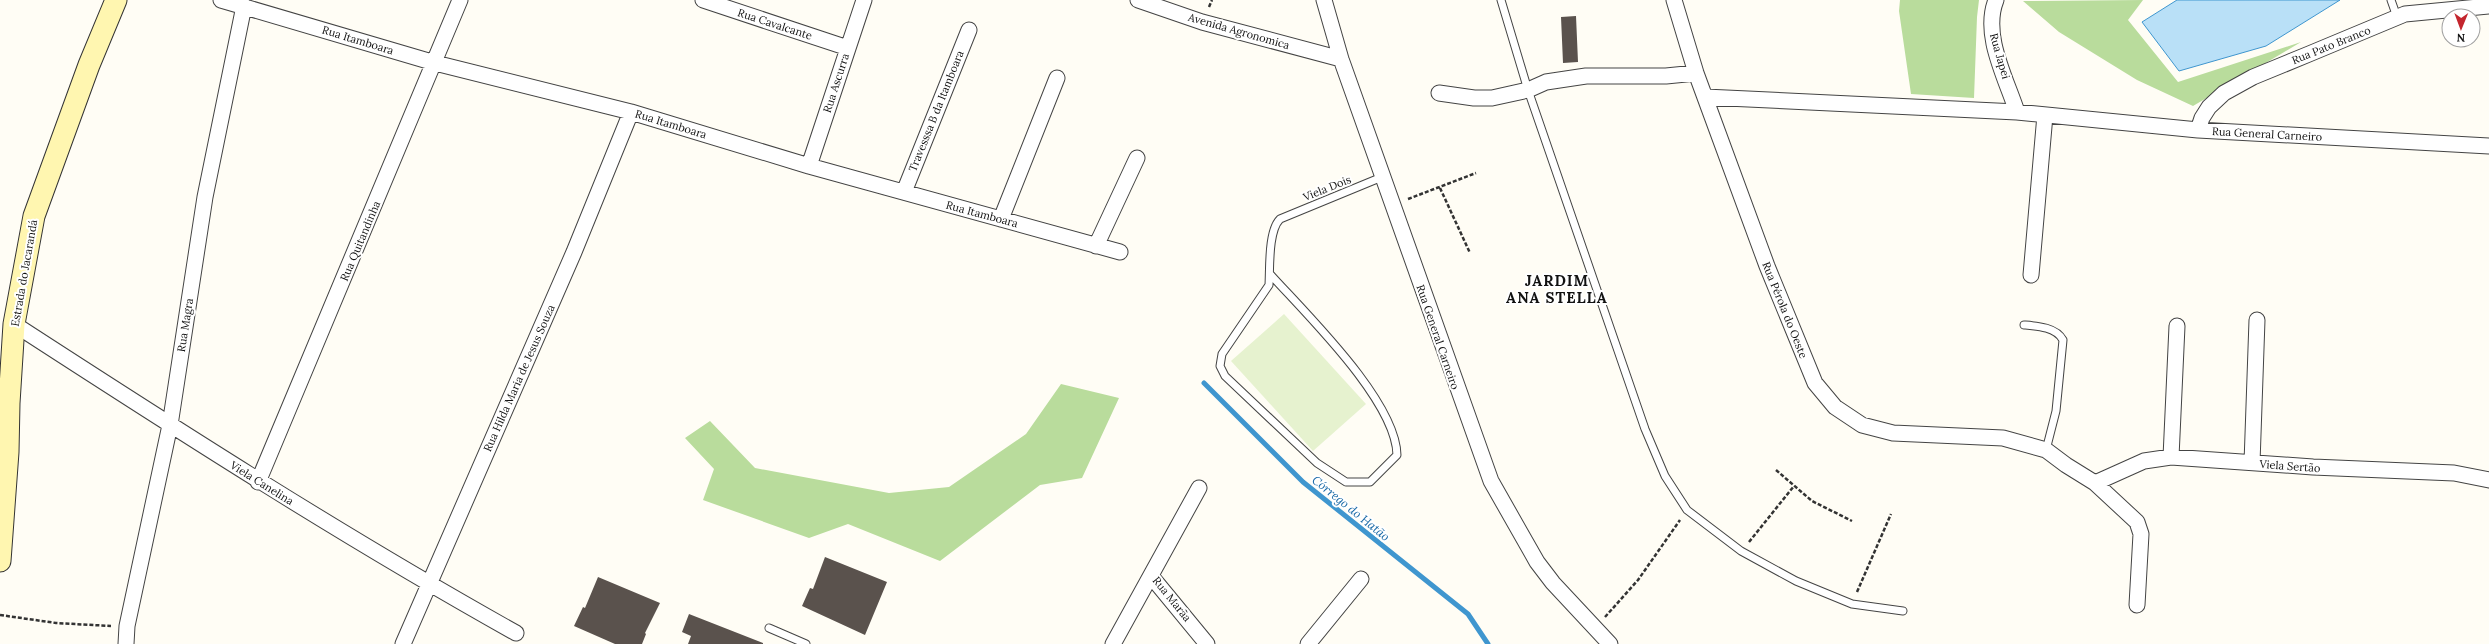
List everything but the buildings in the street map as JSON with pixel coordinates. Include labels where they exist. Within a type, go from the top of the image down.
[{"type":"main road","name":"Estrada do Jacarandá","points":[[0,561],[4,450],[14,324],[34,216],[89,65],[116,0]]},
{"type":"street","name":"Rua Itamboara","points":[[221,0],[435,63],[632,112],[809,166],[1120,252]]},
{"type":"street","name":"Rua Quitandinha","points":[[258,482],[435,63],[460,0]]},
{"type":"street","name":"Rua Cavalcante","points":[[703,0],[848,48]]},
{"type":"street","name":"Rua Ascurra","points":[[809,166],[864,0]]},
{"type":"street","name":"Avenida Agronomica","points":[[1138,0],[1202,22],[1341,59]]},
{"type":"street","name":"Rua General Carneiro","points":[[1324,0],[1341,59],[1491,481],[1536,562],[1594,629],[1610,644]]},
{"type":"street","name":"Rua Pérola do Oeste","points":[[1674,0],[1696,73],[1795,336],[1816,383],[1835,407],[1862,425],[1893,433],[2003,438],[2046,450]]},
{"type":"street","name":"Rua Japei","points":[[1996,0],[1991,13],[1992,34],[2018,112]]},
{"type":"street","name":"Rua Magra","points":[[126,644],[127,626],[170,424],[205,198],[244,6]]},
{"type":"street","name":"Rua Pato Branco","points":[[2198,130],[2202,118],[2209,107],[2224,93],[2253,77],[2405,14],[2489,6]]},
{"type":"street","name":"Travesssa B da Itamboara","points":[[904,192],[969,30]]},
{"type":"street","points":[[1439,92],[1474,98],[1492,98],[1528,90],[1546,82],[1586,76],[1666,76],[1696,73]]},
{"type":"street","points":[[1001,220],[1057,78]]},
{"type":"street","name":"Rua General Carneiro","points":[[1705,97],[2018,112],[2198,130],[2489,146]]},
{"type":"street","name":"Rua Hilda Maria de Jesus Souza","points":[[403,644],[574,252],[632,112]]},
{"type":"street","points":[[2031,275],[2045,115]]},
{"type":"street","points":[[1096,246],[1137,158]]},
{"type":"street","points":[[2252,463],[2257,320]]},
{"type":"street","name":"Viela Canelina","points":[[14,324],[258,482],[429,584],[516,633]]},
{"type":"street","points":[[2171,457],[2177,326]]},
{"type":"street","points":[[2046,450],[2066,465],[2095,483],[2137,522],[2141,534],[2137,605]]},
{"type":"street","name":"Viela Sertão","points":[[2095,483],[2144,461],[2171,457],[2252,463],[2454,473],[2489,480]]},
{"type":"street","name":"Rua Marãa","points":[[1199,488],[1151,576],[1207,644]]},
{"type":"street","points":[[1113,644],[1151,576]]},
{"type":"street","points":[[1308,644],[1361,579]]},
{"type":"lane","points":[[1501,0],[1528,90],[1645,429],[1665,476],[1687,510],[1742,551],[1796,581],[1852,604],[1903,611]]},
{"type":"lane","points":[[2391,0],[2397,17]]},
{"type":"lane","name":"Viela Dois","points":[[1270,274],[1273,231],[1275,224],[1280,219],[1382,177]]},
{"type":"lane","points":[[1270,274],[1364,380],[1392,428],[1397,441],[1397,455],[1370,482],[1346,482],[1317,463],[1225,376],[1220,366],[1222,354],[1269,285],[1270,274]]},
{"type":"lane","points":[[2024,325],[2043,327],[2060,334],[2063,340],[2056,411],[2046,450]]},
{"type":"lane","points":[[769,628],[806,644]]},
{"type":"path","points":[[1392,204],[1440,188],[1476,173]]},
{"type":"path","points":[[1440,188],[1470,253]]},
{"type":"path","points":[[1776,470],[1823,508],[1852,521]]},
{"type":"path","points":[[1742,551],[1794,486]]},
{"type":"path","points":[[1594,629],[1638,580],[1687,510]]},
{"type":"path","points":[[1852,604],[1891,514]]},
{"type":"path","points":[[0,615],[56,623],[127,626]]},
{"type":"green space","points":[[1900,0],[1979,0],[1974,98],[1911,94],[1899,11]]},
{"type":"green space","points":[[2143,0],[2128,20],[2178,82],[2301,42],[2193,106],[2137,80],[2059,32],[2023,1]]},
{"type":"green space","points":[[1284,314],[1366,404],[1313,451],[1231,361]]},
{"type":"green space","points":[[1061,384],[1119,398],[1082,478],[1040,485],[940,561],[848,524],[809,538],[703,500],[714,469],[685,438],[710,421],[755,468],[889,493],[949,487],[1026,434]]},
{"type":"water","points":[[2177,0],[2340,0],[2266,46],[2179,71],[2142,22]]},
{"type":"waterway","name":"Córrego do Hatão","points":[[1204,383],[1303,482],[1468,614],[1488,644]]},
{"type":"district","name":"JARDIM ANA STELLA","points":[[1557,288]]}]
